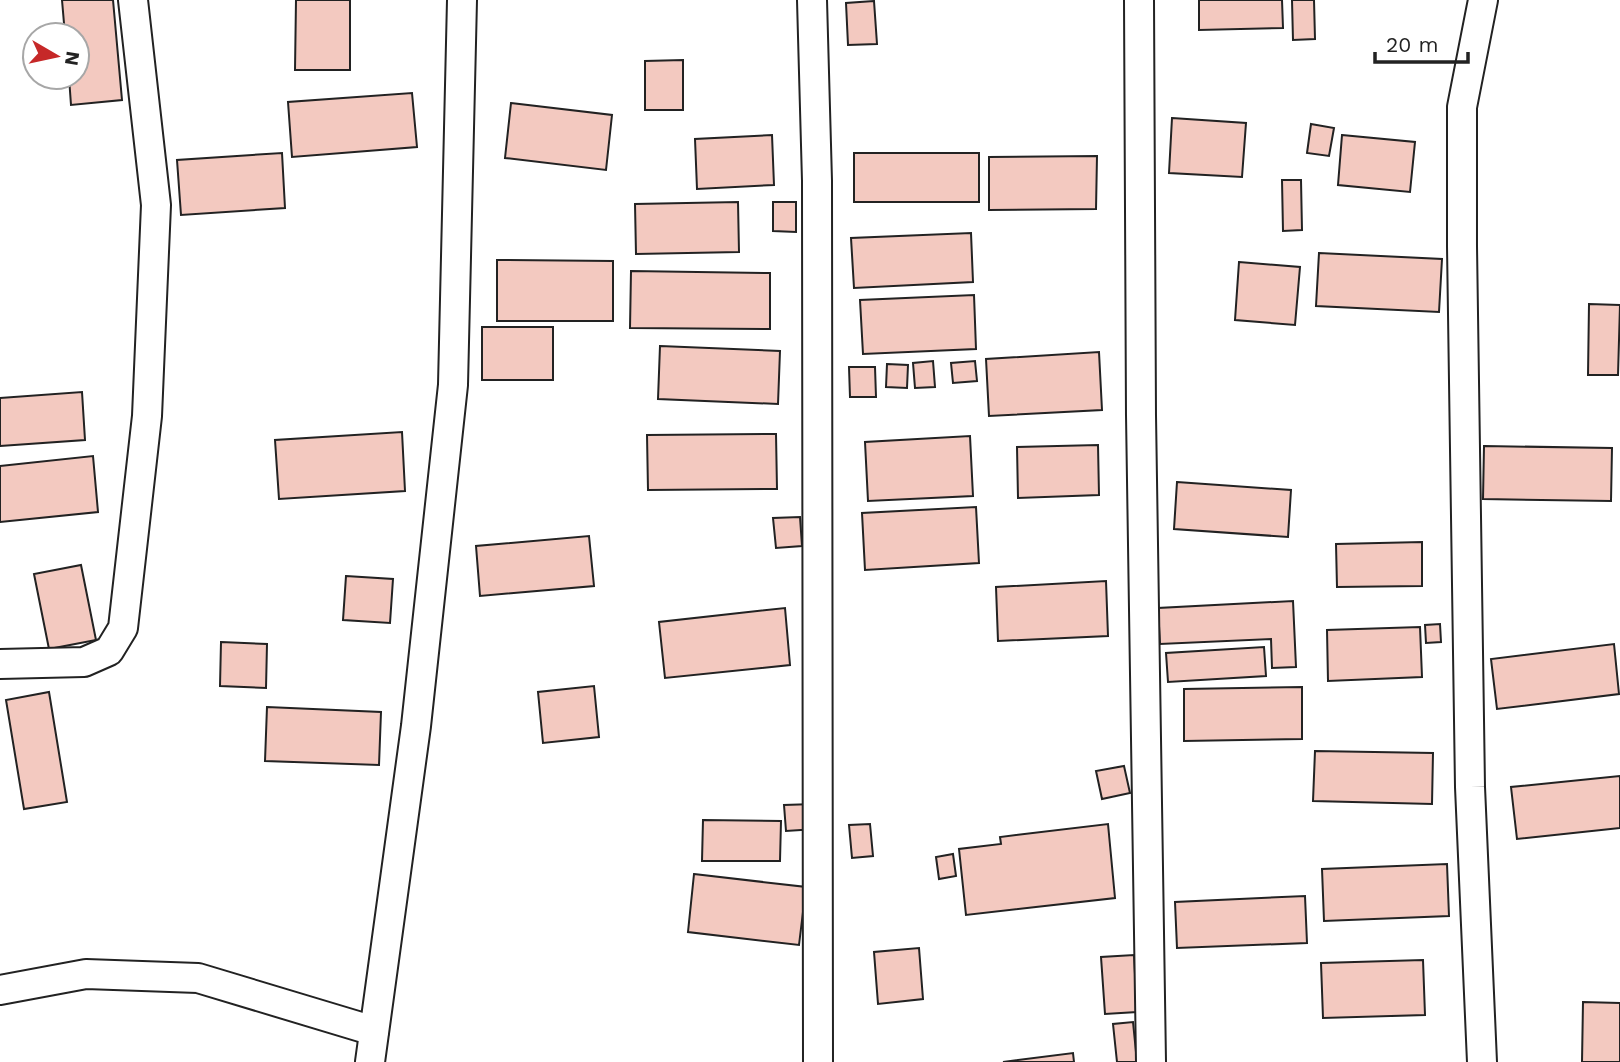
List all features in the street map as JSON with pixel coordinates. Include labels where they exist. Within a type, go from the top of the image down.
[{"type":"street","points":[[0,664],[84,662],[109,651],[123,628],[147,416],[156,205],[132,0]]},
{"type":"street","points":[[370,1062],[416,726],[453,385],[462,0]]},
{"type":"street","points":[[813,0],[817,209],[818,1062]]},
{"type":"street","points":[[1139,0],[1141,415],[1150,1062]]},
{"type":"street","points":[[1482,1062],[1470,787],[1462,107],[1483,0]]},
{"type":"street","points":[[0,990],[86,974],[198,978],[374,1031]]},
{"type":"building","points":[[62,0],[113,0],[122,100],[71,105],[70,91],[91,91],[91,21],[64,21]]},
{"type":"building","points":[[296,0],[350,0],[350,70],[295,70]]},
{"type":"building","points":[[1199,0],[1282,0],[1283,28],[1199,30]]},
{"type":"building","points":[[1292,0],[1314,0],[1315,39],[1293,40]]},
{"type":"building","points":[[874,1],[877,44],[848,45],[846,3]]},
{"type":"building","points":[[683,60],[683,110],[645,110],[645,61]]},
{"type":"building","points":[[412,93],[417,147],[292,157],[288,102]]},
{"type":"building","points":[[511,103],[612,115],[606,170],[505,158]]},
{"type":"building","points":[[1172,118],[1246,123],[1242,177],[1169,173]]},
{"type":"building","points":[[1311,124],[1334,128],[1329,156],[1307,153]]},
{"type":"building","points":[[772,135],[774,185],[697,189],[695,139]]},
{"type":"building","points":[[1342,135],[1415,142],[1410,192],[1338,185]]},
{"type":"building","points":[[282,153],[285,208],[181,215],[177,160]]},
{"type":"building","points":[[854,153],[979,153],[979,202],[854,202]]},
{"type":"building","points":[[1097,156],[1096,209],[989,210],[989,157]]},
{"type":"building","points":[[1282,180],[1301,180],[1302,230],[1283,231]]},
{"type":"building","points":[[738,202],[739,252],[636,254],[635,204]]},
{"type":"building","points":[[773,202],[796,202],[796,232],[773,231]]},
{"type":"building","points":[[971,233],[973,282],[854,288],[851,238]]},
{"type":"building","points":[[1319,253],[1442,259],[1439,312],[1316,306]]},
{"type":"building","points":[[497,260],[613,261],[613,321],[497,321]]},
{"type":"building","points":[[1239,262],[1300,267],[1295,325],[1235,320]]},
{"type":"building","points":[[631,271],[770,273],[770,329],[630,328]]},
{"type":"building","points":[[974,295],[976,349],[863,354],[860,300]]},
{"type":"building","points":[[1589,304],[1620,305],[1618,375],[1588,375]]},
{"type":"building","points":[[482,327],[553,327],[553,380],[482,380]]},
{"type":"building","points":[[660,346],[780,351],[778,404],[658,399]]},
{"type":"building","points":[[1099,352],[1102,410],[989,416],[986,359]]},
{"type":"building","points":[[933,361],[935,387],[915,388],[913,363]]},
{"type":"building","points":[[975,361],[977,381],[953,383],[951,363]]},
{"type":"building","points":[[887,364],[908,365],[907,388],[886,387]]},
{"type":"building","points":[[849,367],[875,367],[876,397],[850,397]]},
{"type":"building","points":[[82,392],[85,440],[0,446],[0,398]]},
{"type":"building","points":[[402,432],[405,491],[279,499],[275,440]]},
{"type":"building","points":[[776,434],[777,489],[648,490],[647,435]]},
{"type":"building","points":[[970,436],[973,496],[868,501],[865,442]]},
{"type":"building","points":[[1098,445],[1099,495],[1018,498],[1017,447]]},
{"type":"building","points":[[1484,446],[1612,448],[1611,501],[1483,499]]},
{"type":"building","points":[[93,456],[98,512],[0,522],[0,466]]},
{"type":"building","points":[[1177,482],[1291,490],[1288,537],[1174,529]]},
{"type":"building","points":[[976,507],[979,563],[865,570],[862,513]]},
{"type":"building","points":[[800,517],[802,546],[776,548],[773,518]]},
{"type":"building","points":[[589,536],[594,586],[480,596],[476,546]]},
{"type":"building","points":[[1422,542],[1422,586],[1337,587],[1336,544]]},
{"type":"building","points":[[81,565],[96,640],[49,649],[34,574]]},
{"type":"building","points":[[346,576],[393,579],[390,623],[343,620]]},
{"type":"building","points":[[1106,581],[1108,636],[998,641],[996,587]]},
{"type":"building","points":[[1293,601],[1296,667],[1272,668],[1271,639],[1160,644],[1158,608]]},
{"type":"building","points":[[785,608],[790,665],[665,678],[659,622]]},
{"type":"building","points":[[1440,624],[1441,642],[1426,643],[1425,625]]},
{"type":"building","points":[[1420,627],[1422,677],[1328,681],[1327,630]]},
{"type":"building","points":[[221,642],[267,644],[266,688],[220,686]]},
{"type":"building","points":[[1614,644],[1619,694],[1497,709],[1491,659]]},
{"type":"building","points":[[1264,647],[1266,676],[1168,682],[1166,653]]},
{"type":"building","points":[[594,686],[599,737],[543,743],[538,692]]},
{"type":"building","points":[[1302,687],[1302,739],[1184,741],[1184,689]]},
{"type":"building","points":[[49,692],[67,802],[24,809],[6,700]]},
{"type":"building","points":[[267,707],[381,712],[379,765],[265,761]]},
{"type":"building","points":[[1315,751],[1433,753],[1432,804],[1313,801]]},
{"type":"building","points":[[1124,766],[1130,793],[1102,799],[1096,771]]},
{"type":"building","points":[[1620,776],[1620,828],[1517,839],[1511,787]]},
{"type":"building","points":[[814,804],[816,829],[786,831],[784,805]]},
{"type":"building","points":[[703,820],[781,821],[780,861],[702,861]]},
{"type":"building","points":[[870,824],[873,856],[852,858],[849,825]]},
{"type":"building","points":[[1108,824],[1115,898],[966,915],[959,849],[1001,844],[1000,837]]},
{"type":"building","points":[[953,854],[956,876],[939,879],[936,857]]},
{"type":"building","points":[[1447,864],[1449,916],[1324,921],[1322,869]]},
{"type":"building","points":[[694,874],[806,887],[799,945],[688,932]]},
{"type":"building","points":[[1305,896],[1307,943],[1177,948],[1175,902]]},
{"type":"building","points":[[919,948],[923,999],[878,1004],[874,952]]},
{"type":"building","points":[[1134,955],[1137,1012],[1105,1014],[1101,957]]},
{"type":"building","points":[[1423,960],[1425,1015],[1323,1018],[1321,963]]},
{"type":"building","points":[[1583,1002],[1620,1003],[1620,1062],[1582,1062]]},
{"type":"building","points":[[1133,1022],[1137,1062],[1117,1062],[1113,1024]]},
{"type":"building","points":[[1073,1053],[1074,1062],[1003,1062]]}]
